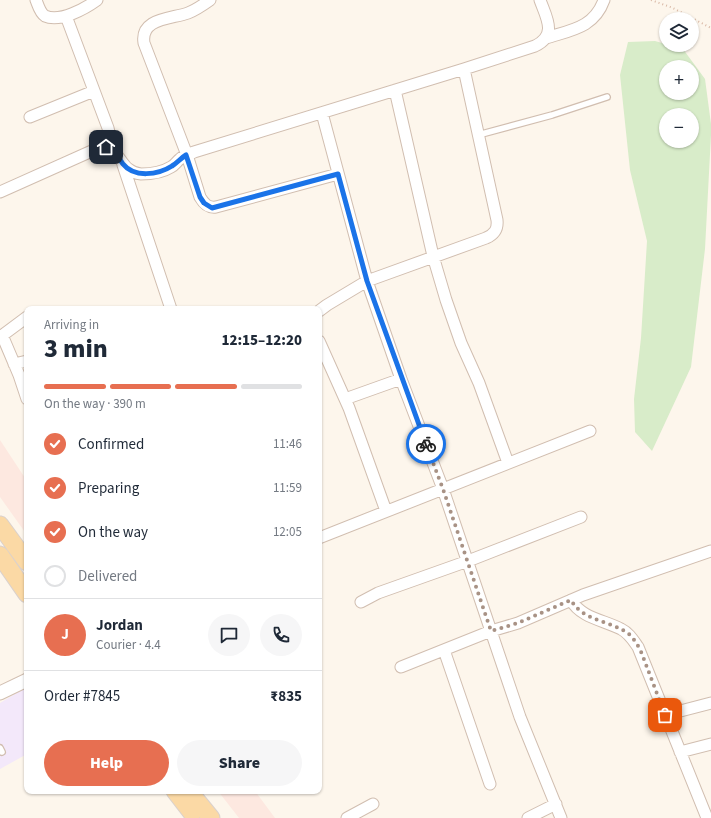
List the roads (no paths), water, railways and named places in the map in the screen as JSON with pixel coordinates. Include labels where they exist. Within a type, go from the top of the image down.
[{"type":"main road","points":[[0,524],[24,558]]},
{"type":"main road","points":[[0,540],[24,573]]},
{"type":"main road","points":[[0,555],[24,590]]},
{"type":"main road","points":[[177,794],[196,818]]},
{"type":"main road","points":[[192,794],[210,818]]},
{"type":"main road","points":[[200,794],[218,818]]},
{"type":"street","points":[[36,0],[44,15],[49,17],[66,16],[76,13],[97,0]]},
{"type":"street","points":[[210,0],[189,12],[156,22],[145,30],[143,36],[144,43],[200,197],[204,203],[212,208],[338,174]]},
{"type":"street","points":[[540,0],[549,27],[546,38]]},
{"type":"street","points":[[123,165],[130,171],[142,174],[169,168],[186,155],[535,46],[544,41],[546,38],[580,28],[591,21],[596,16],[604,0]]},
{"type":"street","points":[[66,16],[108,128],[113,150],[123,165],[170,306]]},
{"type":"street","points":[[322,309],[367,281],[486,238],[497,228],[497,220],[464,69]]},
{"type":"street","points":[[395,90],[433,256],[458,336],[480,382],[508,463]]},
{"type":"street","points":[[30,117],[94,91]]},
{"type":"street","points":[[322,113],[367,281],[401,379],[443,489],[520,717],[561,818]]},
{"type":"street","points":[[0,192],[99,148],[104,147],[113,150]]},
{"type":"street","points":[[24,319],[1,336],[24,391]]},
{"type":"street","points":[[322,348],[345,399],[386,511]]},
{"type":"street","points":[[14,364],[24,362]]},
{"type":"street","points":[[345,399],[401,379]]},
{"type":"street","points":[[322,537],[590,431]]},
{"type":"street","points":[[361,602],[378,593],[468,561],[581,516]]},
{"type":"street","points":[[401,667],[491,631],[518,623],[571,600],[711,551]]},
{"type":"street","points":[[571,600],[582,612],[622,630],[631,636],[638,647],[643,656],[680,752],[707,804],[707,818]]},
{"type":"street","points":[[444,650],[490,784]]},
{"type":"street","points":[[0,693],[24,681]]},
{"type":"street","points":[[665,715],[711,703]]},
{"type":"street","points":[[680,752],[711,744]]},
{"type":"street","points":[[347,818],[373,804]]},
{"type":"street","points":[[528,818],[556,804]]},
{"type":"lane","points":[[478,135],[552,116],[607,97]]}]
